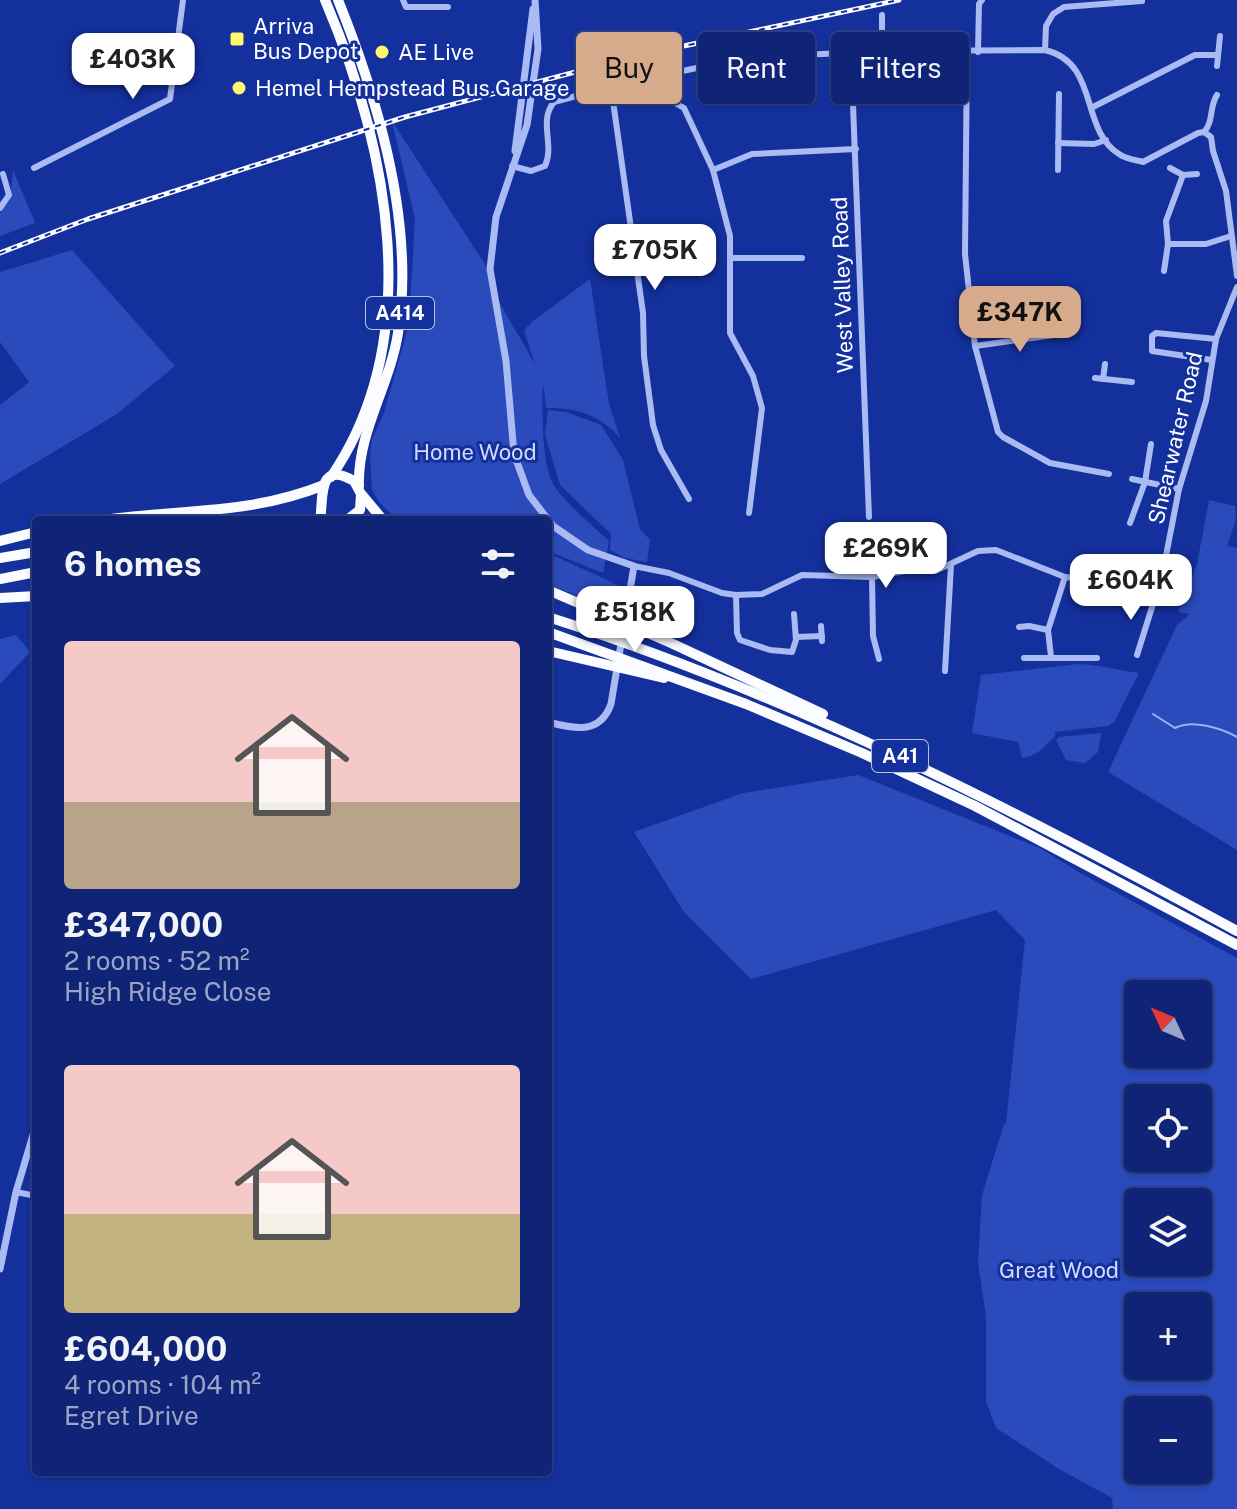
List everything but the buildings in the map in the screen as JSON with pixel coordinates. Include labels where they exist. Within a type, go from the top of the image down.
[{"type":"highway","name":"A414","points":[[325,0],[366,102]]},
{"type":"highway","name":"A414","points":[[338,0],[400,223],[402,299],[389,372],[362,448],[360,510],[352,516]]},
{"type":"highway","name":"A414","points":[[320,516],[320,493],[345,456],[368,401],[386,318],[389,250],[376,138]]},
{"type":"highway","points":[[147,516],[258,506],[297,496],[327,481],[348,477],[380,516]]},
{"type":"highway","points":[[0,541],[32,533]]},
{"type":"highway","points":[[0,558],[32,553]]},
{"type":"highway","points":[[0,579],[32,573]]},
{"type":"highway","points":[[552,592],[757,683],[852,728],[872,742]]},
{"type":"highway","points":[[0,598],[32,596]]},
{"type":"highway","name":"A41","points":[[552,618],[677,661],[872,742],[1078,844],[1237,931]]},
{"type":"highway","name":"A41","points":[[552,633],[807,729],[961,799],[1237,945]]},
{"type":"highway","name":"A41","points":[[552,652],[681,680]]},
{"type":"street","points":[[34,168],[170,99],[183,0]]},
{"type":"street","points":[[403,0],[406,7],[448,7]]},
{"type":"street","points":[[513,162],[535,0],[538,55],[532,96],[527,125],[496,217],[490,269],[506,361],[511,440],[517,469],[537,506],[546,516]]},
{"type":"street","points":[[978,52],[979,4],[982,0]]},
{"type":"street","points":[[1045,50],[1046,26],[1053,14],[1064,7],[1142,1]]},
{"type":"street","points":[[1112,4],[1113,14]]},
{"type":"street","points":[[882,15],[882,32]]},
{"type":"street","points":[[1217,66],[1220,36]]},
{"type":"street","points":[[969,51],[1045,50],[1060,53],[1073,64],[1106,140],[1121,156],[1143,162],[1181,140],[1204,132],[1210,125],[1217,95]]},
{"type":"street","points":[[682,72],[743,58],[831,54]]},
{"type":"street","points":[[1091,108],[1195,55],[1218,55]]},
{"type":"street","points":[[1058,170],[1059,94]]},
{"type":"street","points":[[513,162],[531,171],[545,166],[549,155],[547,113],[554,102],[576,96]]},
{"type":"street","points":[[614,104],[643,313],[644,356],[653,425],[661,450],[689,499]]},
{"type":"street","points":[[678,104],[684,108],[713,170],[730,236],[730,333],[753,376],[762,408],[749,513]]},
{"type":"street","name":"West Valley Road","points":[[854,104],[869,517]]},
{"type":"street","points":[[966,104],[965,254],[975,346],[998,432],[1050,463],[1109,474]]},
{"type":"street","points":[[1204,132],[1211,137],[1226,191],[1237,276]]},
{"type":"street","points":[[1058,143],[1094,144],[1106,140]]},
{"type":"street","points":[[713,170],[752,154],[856,149]]},
{"type":"street","points":[[1170,168],[1183,175],[1197,174]]},
{"type":"street","points":[[0,208],[9,195],[3,174]]},
{"type":"street","points":[[1164,271],[1168,244],[1166,221],[1183,175]]},
{"type":"street","points":[[1168,244],[1206,244],[1231,236]]},
{"type":"street","points":[[731,258],[802,258]]},
{"type":"street","name":"Shearwater Road","points":[[1146,589],[1158,579],[1164,566],[1179,489],[1206,401],[1216,339],[1237,287]]},
{"type":"street","points":[[1212,360],[1152,351],[1152,336],[1156,333],[1216,339]]},
{"type":"street","points":[[975,346],[1061,334]]},
{"type":"street","points":[[1105,364],[1099,379],[1132,382]]},
{"type":"street","points":[[1130,523],[1145,482],[1151,444]]},
{"type":"street","points":[[1132,479],[1179,489]]},
{"type":"street","points":[[552,522],[562,533],[588,550],[736,595],[762,594],[802,575],[872,577],[910,570],[935,571],[978,551],[996,550],[1065,577],[1101,581],[1129,590],[1146,589],[1153,604],[1137,655]]},
{"type":"street","points":[[945,671],[951,565]]},
{"type":"street","points":[[552,723],[575,729],[596,725],[607,714],[634,566]]},
{"type":"street","points":[[872,577],[873,636],[879,659]]},
{"type":"street","points":[[1051,657],[1048,630],[1065,577]]},
{"type":"street","points":[[736,595],[740,640],[786,653],[795,647],[794,614]]},
{"type":"street","points":[[796,637],[822,638],[821,626]]},
{"type":"street","points":[[1019,627],[1048,630]]},
{"type":"street","points":[[1024,658],[1097,658]]},
{"type":"street","points":[[0,1269],[16,1192],[32,1138]]},
{"type":"street","points":[[16,1192],[32,1195]]},
{"type":"green space","name":"Home Wood","points":[[392,121],[486,266],[500,303],[535,365],[524,330],[590,279],[609,404],[620,438],[605,423],[587,414],[546,408],[543,382],[543,420],[550,478],[573,508],[609,541],[603,573],[552,553],[552,516],[394,516],[372,490],[372,439],[384,413],[409,324],[415,219]]},
{"type":"green space","points":[[13,170],[35,223],[0,236],[0,213],[10,200]]},
{"type":"green space","points":[[72,250],[175,366],[117,414],[0,484],[0,405],[29,382],[0,342],[0,272]]},
{"type":"green space","points":[[548,410],[566,412],[601,425],[623,460],[640,529],[650,540],[647,562],[625,558],[610,550],[611,534],[560,485],[545,435]]},
{"type":"green space","points":[[1209,500],[1235,506],[1236,519],[1227,546],[1237,548],[1237,850],[1108,772],[1177,625],[1190,614],[1178,612],[1197,564]]},
{"type":"green space","points":[[883,527],[884,564],[858,565],[857,528]]},
{"type":"green space","points":[[552,555],[622,587],[625,595],[622,614],[552,586]]},
{"type":"green space","points":[[16,635],[30,652],[0,684],[0,639]]},
{"type":"green space","points":[[1078,664],[1139,673],[1114,722],[1108,726],[1054,732],[1056,735],[1041,750],[1022,758],[1018,742],[972,733],[981,675]]},
{"type":"green space","points":[[1101,733],[1098,752],[1085,763],[1066,760],[1056,740],[1059,737]]},
{"type":"green space","name":"Great Wood","points":[[858,775],[1040,848],[1237,958],[1237,1509],[1113,1509],[1112,1498],[1059,1469],[996,1428],[986,1401],[986,1317],[978,1263],[982,1195],[1006,1124],[1025,940],[996,910],[751,979],[684,912],[634,832],[743,793]]},
{"type":"waterway","points":[[1153,714],[1175,728],[1190,724],[1206,726],[1237,737]]},
{"type":"railway","points":[[0,253],[88,219],[405,117],[632,57],[899,0]]},
{"type":"place","name":"Arriva Bus Depot","points":[[237,39]]},
{"type":"place","name":"AE Live","points":[[382,52]]},
{"type":"place","name":"Hemel Hempstead Bus Garage","points":[[239,88]]}]
